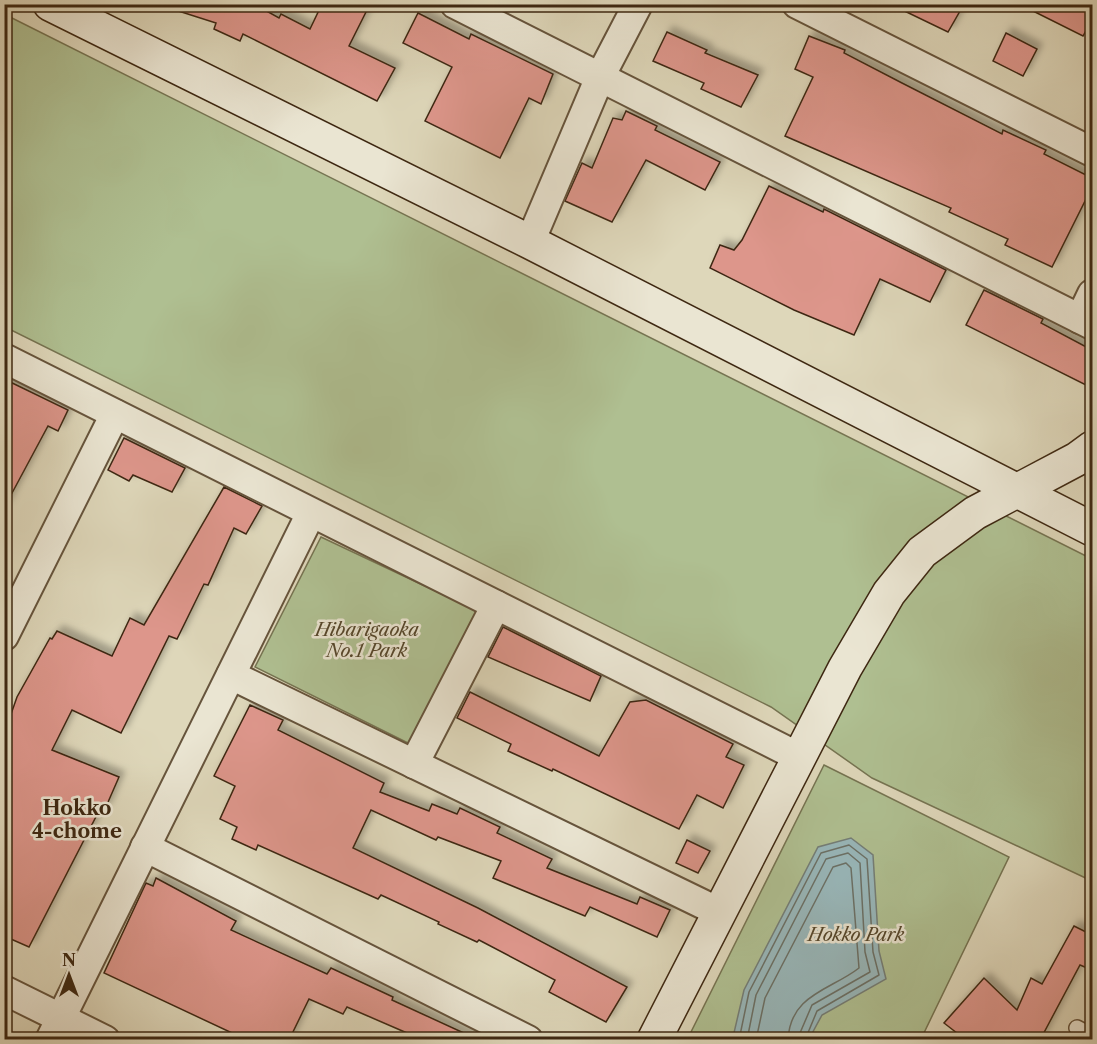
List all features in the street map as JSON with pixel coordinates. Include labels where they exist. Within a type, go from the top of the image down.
[{"type":"street","points":[[50,4],[530,242],[1092,529]]},
{"type":"street","points":[[455,4],[1086,322],[1092,294]]},
{"type":"street","points":[[530,242],[600,77],[638,4]]},
{"type":"street","points":[[797,4],[1092,152]]},
{"type":"street","points":[[4,358],[799,757]]},
{"type":"street","points":[[4,636],[115,414]]},
{"type":"street","points":[[654,1040],[845,668],[889,593],[922,552],[975,513],[1077,459],[1092,448]]},
{"type":"street","points":[[55,1028],[311,513]]},
{"type":"street","points":[[414,764],[496,605]]},
{"type":"street","points":[[231,675],[719,912]]},
{"type":"street","points":[[145,847],[528,1040]]},
{"type":"street","points":[[4,990],[55,1028],[105,1040]]},
{"type":"lane","points":[[1077,1028],[1092,1036]]},
{"type":"green space","points":[[4,14],[1092,559],[1092,881],[872,778],[771,707],[5,327]]},
{"type":"green space","name":"Hibarigaoka No.1 Park","points":[[321,537],[480,612],[410,744],[255,667]]},
{"type":"green space","name":"Hokko Park","points":[[824,765],[1009,857],[921,1039],[687,1040]]},
{"type":"water","points":[[851,838],[873,855],[879,951],[886,979],[822,1015],[809,1039],[737,1039],[733,1037],[744,990],[818,847]]},
{"type":"building","points":[[173,4],[254,4],[279,18],[281,14],[310,29],[322,4],[370,4],[349,46],[395,68],[377,101],[243,34],[240,41],[214,29],[216,23],[172,9]]},
{"type":"building","points":[[890,4],[964,4],[948,32]]},
{"type":"building","points":[[1019,4],[1084,4],[1092,9],[1092,20],[1083,36]]},
{"type":"building","points":[[418,13],[469,39],[471,34],[553,74],[541,104],[529,98],[500,158],[425,121],[452,67],[403,43]]},
{"type":"building","points":[[667,32],[707,50],[705,53],[758,75],[741,107],[701,89],[704,83],[653,61]]},
{"type":"building","points":[[1006,33],[1037,49],[1023,76],[993,61]]},
{"type":"building","points":[[809,36],[845,50],[844,53],[1002,134],[1003,130],[1046,150],[1044,154],[1092,178],[1092,187],[1052,267],[1005,245],[1008,239],[949,212],[951,208],[785,136],[813,77],[795,69]]},
{"type":"building","points":[[626,111],[657,126],[655,130],[720,162],[705,190],[646,160],[612,222],[565,201],[582,163],[592,168],[613,118],[622,120]]},
{"type":"building","points":[[769,186],[823,212],[824,209],[946,270],[930,302],[880,279],[854,335],[794,310],[710,268],[720,245],[734,250],[742,240]]},
{"type":"building","points":[[984,290],[1043,319],[1041,323],[1092,350],[1092,388],[966,325]]},
{"type":"building","points":[[4,379],[68,410],[58,431],[48,426],[4,508]]},
{"type":"building","points":[[124,438],[185,468],[172,492],[133,475],[129,481],[108,470]]},
{"type":"building","points":[[224,487],[262,506],[246,534],[234,528],[208,585],[204,584],[177,639],[169,636],[121,733],[72,710],[52,750],[119,777],[105,809],[101,807],[29,947],[4,936],[4,734],[17,697],[50,638],[52,639],[57,631],[112,656],[130,618],[144,625]]},
{"type":"building","points":[[503,627],[601,676],[590,701],[488,657]]},
{"type":"building","points":[[470,692],[599,756],[630,702],[646,700],[733,744],[726,757],[744,765],[723,808],[697,795],[679,829],[553,769],[552,771],[508,751],[511,744],[457,718]]},
{"type":"building","points":[[250,705],[283,720],[278,730],[384,783],[380,792],[429,811],[432,804],[457,814],[460,808],[500,827],[497,833],[552,859],[547,868],[637,904],[640,897],[670,910],[657,937],[590,907],[585,916],[493,878],[501,861],[438,837],[436,840],[371,810],[353,848],[478,908],[627,987],[606,1022],[549,992],[555,980],[479,940],[477,942],[381,895],[378,899],[258,845],[256,850],[232,839],[237,827],[220,819],[235,786],[214,776]]},
{"type":"building","points":[[687,840],[710,851],[698,873],[676,863]]},
{"type":"building","points":[[156,878],[236,921],[231,930],[327,974],[331,968],[393,997],[392,1000],[479,1040],[404,1040],[407,1033],[347,1007],[343,1014],[309,999],[289,1040],[247,1040],[104,973],[146,883],[153,886]]},
{"type":"building","points":[[1074,926],[1092,935],[1092,970],[1080,965],[1040,1040],[966,1040],[944,1023],[984,978],[1017,1010],[1031,978],[1042,984]]},
{"type":"district","name":"Hokko 4-chome","points":[[77,820]]}]
